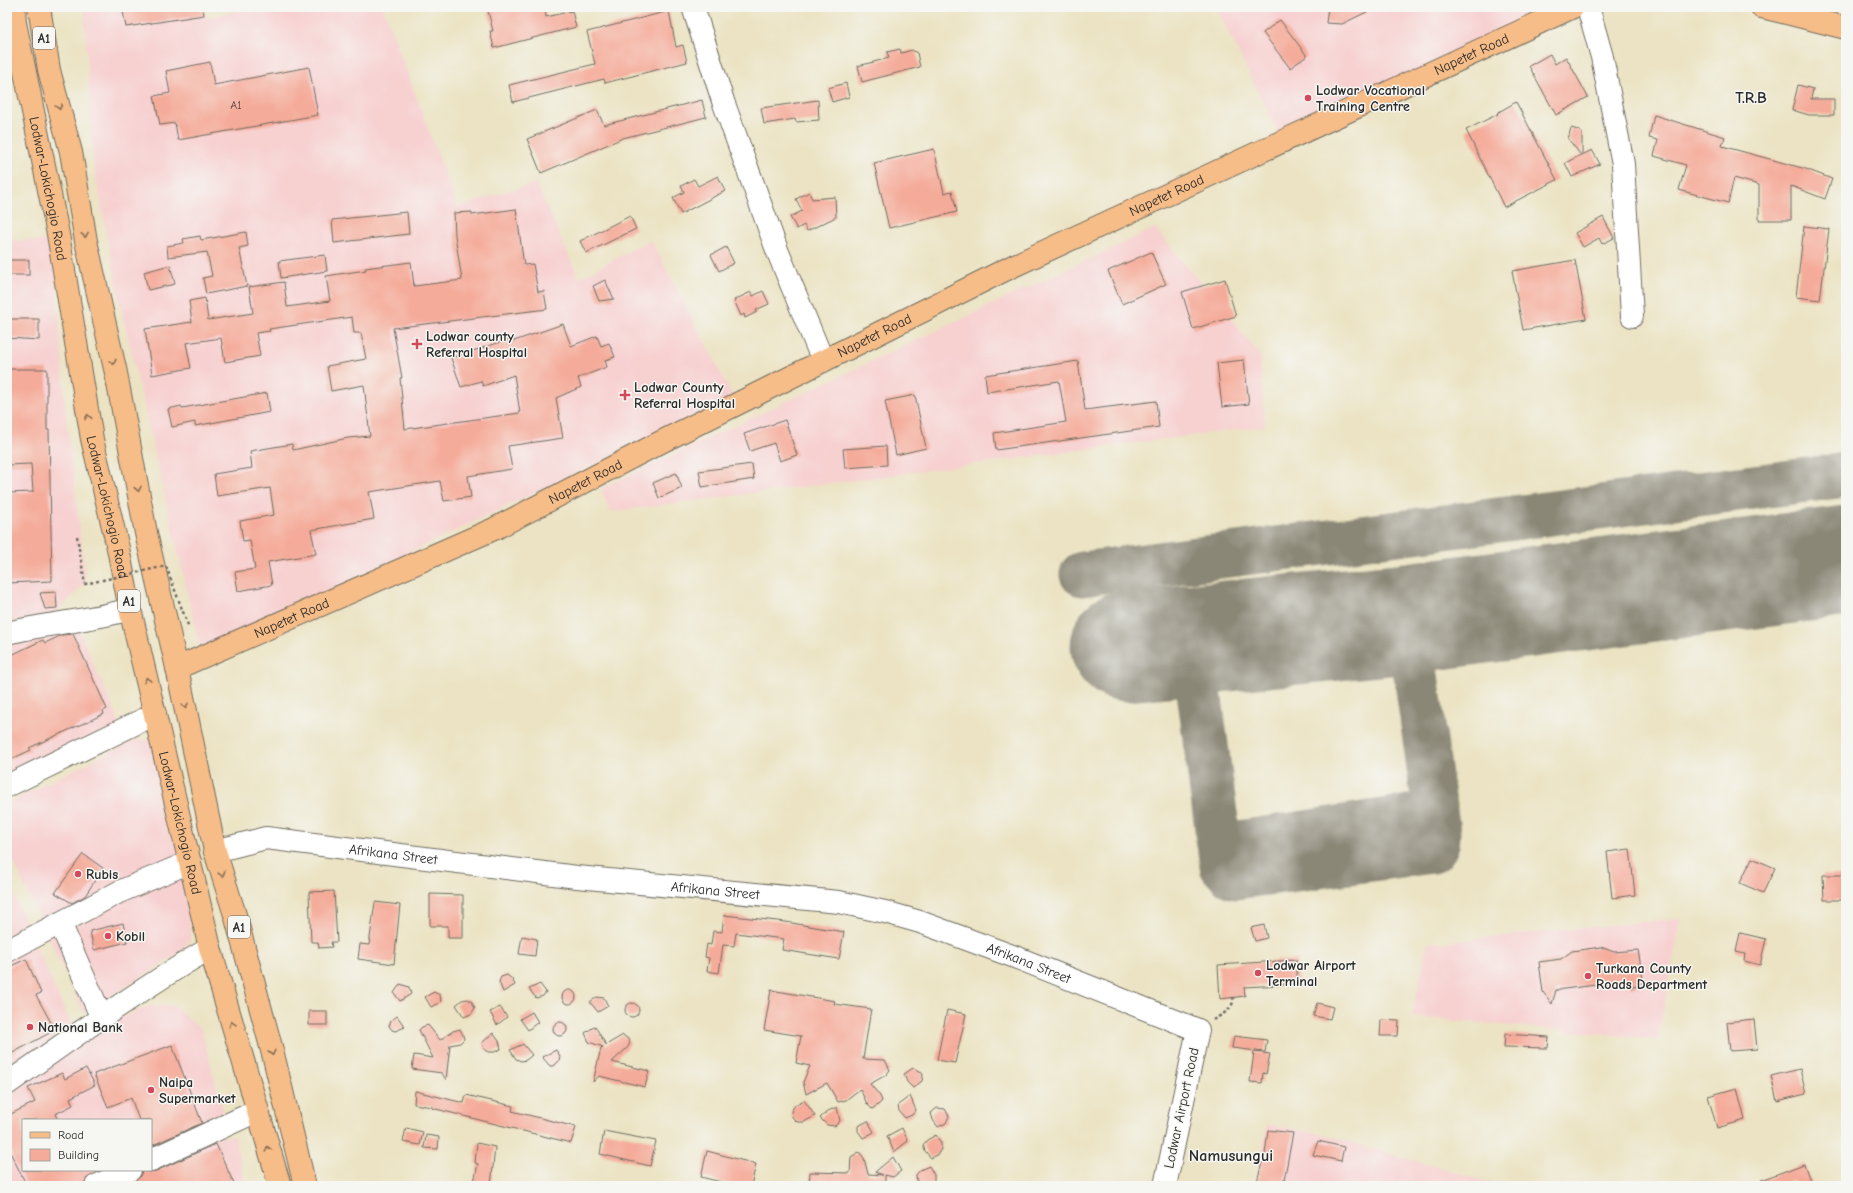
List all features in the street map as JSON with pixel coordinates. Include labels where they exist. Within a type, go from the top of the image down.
[{"type":"main road","name":"Lodwar-Lokichogio Road","points":[[14,7],[58,234],[92,439],[118,548],[130,609],[210,948],[280,1186]]},
{"type":"main road","name":"Lodwar-Lokichogio Road","points":[[39,7],[49,70],[71,152],[86,241],[116,373],[146,533],[177,668],[215,851],[236,918],[305,1186]]},
{"type":"main road","name":"Napetet Road","points":[[177,668],[494,529],[661,442],[1013,266],[1573,7]]},
{"type":"main road","points":[[1762,7],[1846,28]]},
{"type":"street","points":[[693,7],[723,101],[776,250],[823,361]]},
{"type":"street","points":[[1588,7],[1602,58],[1623,164],[1632,316]]},
{"type":"street","points":[[7,633],[130,609]]},
{"type":"street","points":[[7,786],[155,714]]},
{"type":"street","name":"Afrikana Street","points":[[215,851],[266,838],[577,877],[839,902],[885,912],[920,922],[1198,1030]]},
{"type":"street","points":[[7,950],[119,892],[190,862]]},
{"type":"street","points":[[60,923],[101,1016]]},
{"type":"street","points":[[7,1084],[101,1016],[162,976],[210,948]]},
{"type":"street","name":"Lodwar Airport Road","points":[[1165,1186],[1198,1030]]},
{"type":"street","points":[[152,1160],[257,1111]]},
{"type":"street","points":[[96,1186],[128,1171]]},
{"type":"path","points":[[77,536],[85,584],[166,566],[189,628]]},
{"type":"path","points":[[1198,1030],[1231,1007],[1234,1002],[1233,998]]},
{"type":"shaded area","name":"Lodwar county Referral Hospital","points":[[84,7],[202,7],[207,18],[253,7],[383,7],[457,207],[536,183],[579,278],[651,240],[734,398],[201,652],[117,290],[93,161]]},
{"type":"shaded area","name":"Lodwar Vocational Training Centre","points":[[1216,7],[1555,7],[1279,134]]},
{"type":"shaded area","points":[[1155,228],[1260,354],[1265,426],[609,512],[602,488]]},
{"type":"shaded area","points":[[7,240],[53,241],[67,424],[86,582],[52,616],[7,623]]},
{"type":"shaded area","points":[[79,631],[121,726],[7,780],[7,641],[50,632]]},
{"type":"shaded area","points":[[136,739],[153,741],[162,751],[190,926],[190,940],[180,953],[84,1013],[7,848],[7,803]]},
{"type":"shaded area","points":[[7,881],[71,1025],[7,1073]]},
{"type":"shaded area","points":[[1681,918],[1658,1039],[1412,1017],[1427,944]]},
{"type":"shaded area","points":[[172,1005],[201,1029],[225,1117],[152,1154],[152,1119],[22,1119],[22,1171],[117,1171],[84,1186],[7,1186],[7,1095],[112,1022],[149,1006]]},
{"type":"shaded area","points":[[1267,1125],[1317,1133],[1502,1186],[1256,1186]]},
{"type":"shaded area","points":[[234,1136],[246,1186],[104,1186],[137,1171],[152,1171],[152,1169],[209,1138]]},
{"type":"building","points":[[122,7],[203,7],[204,15],[126,27]]},
{"type":"building","points":[[487,7],[545,7],[546,17],[572,11],[576,27],[494,48],[490,31],[493,31]]},
{"type":"building","points":[[1328,7],[1377,7],[1342,24],[1326,23]]},
{"type":"building","points":[[669,11],[676,47],[683,45],[687,62],[605,83],[604,79],[513,102],[509,85],[595,64],[587,32]]},
{"type":"building","points":[[1280,20],[1307,56],[1290,68],[1263,33]]},
{"type":"building","points":[[900,49],[901,53],[912,50],[917,53],[920,67],[862,82],[858,66],[889,58],[887,52]]},
{"type":"building","points":[[1550,54],[1555,64],[1566,57],[1588,97],[1556,115],[1529,66]]},
{"type":"building","points":[[210,62],[214,85],[309,67],[318,115],[178,140],[175,123],[160,125],[154,96],[170,93],[166,71]]},
{"type":"building","points":[[846,83],[849,97],[832,102],[828,88]]},
{"type":"building","points":[[1798,85],[1813,89],[1811,99],[1834,99],[1834,115],[1809,115],[1792,110]]},
{"type":"building","points":[[702,100],[706,117],[623,138],[541,173],[527,139],[597,110],[604,125]]},
{"type":"building","points":[[818,100],[819,120],[796,122],[795,119],[764,124],[761,108]]},
{"type":"building","points":[[1516,102],[1557,180],[1504,207],[1466,130],[1498,114],[1497,113]]},
{"type":"building","points":[[1654,115],[1725,137],[1722,146],[1806,169],[1832,179],[1825,199],[1791,186],[1791,220],[1759,220],[1759,185],[1734,178],[1728,203],[1679,190],[1686,165],[1654,156],[1658,140],[1649,138]]},
{"type":"building","points":[[1571,128],[1582,133],[1582,155],[1592,150],[1600,164],[1572,177],[1565,163],[1581,155],[1568,139]]},
{"type":"building","points":[[934,149],[944,193],[952,191],[957,212],[889,228],[874,163]]},
{"type":"building","points":[[718,176],[725,191],[681,214],[673,198],[684,192],[681,186],[694,179],[698,186]]},
{"type":"building","points":[[809,192],[812,199],[835,197],[836,217],[807,231],[804,225],[797,229],[790,217],[802,211],[796,199]]},
{"type":"building","points":[[516,209],[524,265],[533,264],[538,292],[544,291],[547,309],[393,328],[402,378],[400,378],[405,429],[520,413],[514,375],[483,386],[481,381],[461,387],[451,358],[513,338],[514,341],[563,324],[571,346],[597,336],[601,346],[609,343],[615,357],[605,360],[607,367],[578,378],[581,387],[556,398],[563,438],[508,446],[512,469],[468,476],[471,497],[444,501],[440,481],[369,492],[374,519],[311,530],[316,554],[268,562],[272,585],[238,591],[235,572],[255,569],[250,540],[243,541],[240,521],[274,515],[270,488],[217,496],[214,474],[252,468],[250,451],[292,444],[293,450],[348,438],[370,436],[364,385],[331,391],[327,366],[366,359],[361,333],[354,333],[352,317],[269,329],[270,331],[256,333],[260,356],[225,362],[221,338],[186,343],[191,368],[152,375],[145,329],[192,322],[189,301],[205,298],[208,320],[253,313],[249,287],[284,282],[287,307],[330,301],[326,276],[366,270],[365,268],[411,262],[414,286],[462,280],[455,235],[454,213],[472,212],[472,215]]},
{"type":"building","points":[[407,212],[409,234],[334,243],[332,220]]},
{"type":"building","points":[[630,216],[636,229],[586,253],[580,241]]},
{"type":"building","points":[[1603,217],[1614,238],[1602,244],[1599,238],[1583,247],[1575,233]]},
{"type":"building","points":[[1804,226],[1829,229],[1820,300],[1796,297]]},
{"type":"building","points":[[246,232],[248,246],[239,248],[247,286],[206,294],[203,278],[212,276],[207,252],[168,257],[167,246],[184,243],[183,239],[200,236],[201,240]]},
{"type":"building","points":[[726,247],[734,263],[719,271],[711,255]]},
{"type":"building","points":[[1151,252],[1166,284],[1122,304],[1108,271]]},
{"type":"building","points":[[325,255],[327,271],[281,278],[279,261]]},
{"type":"building","points":[[7,260],[29,260],[29,275],[7,275]]},
{"type":"building","points":[[1575,260],[1586,319],[1523,330],[1512,271]]},
{"type":"building","points":[[170,265],[175,284],[148,290],[144,272]]},
{"type":"building","points":[[1225,279],[1236,316],[1193,329],[1182,292]]},
{"type":"building","points":[[605,280],[614,299],[599,301],[593,286]]},
{"type":"building","points":[[763,291],[769,304],[756,310],[757,312],[745,318],[744,314],[741,316],[734,300],[751,292],[753,296]]},
{"type":"building","points":[[7,319],[39,319],[39,340],[7,338]]},
{"type":"building","points":[[1244,360],[1249,404],[1222,407],[1217,363]]},
{"type":"building","points":[[1078,361],[1085,410],[1156,401],[1159,427],[996,450],[994,433],[1066,422],[1059,381],[987,392],[985,375]]},
{"type":"building","points":[[7,369],[47,369],[47,430],[49,430],[52,581],[7,583],[7,493],[33,492],[31,464],[7,465]]},
{"type":"building","points":[[267,393],[270,412],[195,426],[195,422],[172,427],[168,409],[181,406],[182,408]]},
{"type":"building","points":[[915,395],[926,448],[896,455],[885,401]]},
{"type":"building","points":[[785,420],[797,455],[780,461],[774,443],[750,451],[744,434]]},
{"type":"building","points":[[886,446],[887,465],[845,468],[843,449]]},
{"type":"building","points":[[752,464],[754,479],[702,487],[699,471]]},
{"type":"building","points":[[676,473],[682,488],[659,498],[653,483]]},
{"type":"building","points":[[56,592],[57,608],[45,609],[40,593]]},
{"type":"building","points":[[73,634],[107,709],[103,711],[104,714],[29,748],[31,750],[7,761],[7,657],[43,640],[45,643],[62,635]]},
{"type":"building","points":[[1630,849],[1635,895],[1612,898],[1607,852]]},
{"type":"building","points":[[83,854],[103,868],[85,896],[72,903],[55,893]]},
{"type":"building","points":[[1752,858],[1775,868],[1763,893],[1740,883]]},
{"type":"building","points":[[1823,875],[1846,875],[1846,900],[1824,900]]},
{"type":"building","points":[[334,891],[337,942],[331,942],[332,947],[319,948],[318,942],[311,942],[309,892]]},
{"type":"building","points":[[430,894],[463,895],[463,938],[448,938],[448,926],[430,926]]},
{"type":"building","points":[[375,902],[400,905],[394,964],[358,959],[360,944],[369,945]]},
{"type":"building","points":[[724,915],[786,922],[844,932],[839,959],[782,950],[784,939],[736,933],[734,946],[723,945],[719,973],[707,971],[709,958],[705,957],[707,944],[711,945],[713,931],[722,932]]},
{"type":"building","name":"Kobil","points":[[123,923],[127,942],[94,950],[90,931]]},
{"type":"building","points":[[1264,925],[1267,938],[1255,941],[1251,928]]},
{"type":"building","points":[[1740,933],[1766,939],[1760,965],[1744,961],[1745,954],[1736,952]]},
{"type":"building","points":[[522,936],[537,939],[535,956],[519,954]]},
{"type":"building","points":[[1601,947],[1614,952],[1638,950],[1643,979],[1640,986],[1631,987],[1628,981],[1556,990],[1552,1004],[1543,992],[1539,962],[1561,959],[1572,951]]},
{"type":"building","points":[[26,959],[41,993],[36,995],[55,1030],[7,1056],[7,968]]},
{"type":"building","name":"Lodwar Airport Terminal","points":[[1296,960],[1298,984],[1244,987],[1245,996],[1220,999],[1218,965]]},
{"type":"building","points":[[507,975],[512,979],[515,985],[503,992],[499,982],[501,977]]},
{"type":"building","points":[[400,984],[409,987],[411,994],[400,1001],[394,993]]},
{"type":"building","points":[[540,984],[546,992],[543,996],[536,998],[529,989]]},
{"type":"building","points":[[569,990],[574,992],[576,997],[574,1002],[569,1004],[564,1002],[562,997],[564,992]]},
{"type":"building","points":[[771,990],[835,1001],[834,1004],[871,1009],[863,1059],[885,1060],[890,1070],[886,1075],[870,1084],[880,1096],[882,1101],[878,1105],[872,1109],[867,1104],[860,1089],[846,1100],[838,1102],[827,1083],[806,1094],[803,1082],[810,1066],[796,1063],[801,1036],[764,1030]]},
{"type":"building","points":[[434,992],[440,995],[441,1001],[431,1007],[425,997]]},
{"type":"building","points":[[597,997],[604,998],[608,1006],[598,1012],[590,1002]]},
{"type":"building","points":[[468,999],[472,1002],[475,1008],[471,1014],[464,1017],[456,1005],[462,1000]]},
{"type":"building","points":[[629,1003],[635,1003],[639,1007],[639,1013],[635,1017],[629,1017],[625,1013],[625,1007]]},
{"type":"building","points":[[1317,1003],[1333,1007],[1330,1019],[1313,1016]]},
{"type":"building","points":[[500,1007],[507,1017],[497,1025],[490,1012]]},
{"type":"building","points":[[947,1010],[966,1014],[955,1063],[937,1060]]},
{"type":"building","points":[[309,1011],[327,1011],[327,1025],[309,1025]]},
{"type":"building","points":[[532,1012],[538,1022],[528,1030],[520,1019]]},
{"type":"building","points":[[397,1016],[405,1027],[395,1031],[389,1026],[391,1021]]},
{"type":"building","points":[[1754,1019],[1757,1049],[1730,1051],[1727,1022]]},
{"type":"building","points":[[1381,1020],[1399,1021],[1398,1036],[1380,1036]]},
{"type":"building","points":[[557,1022],[563,1022],[567,1026],[567,1032],[563,1036],[557,1036],[553,1032],[553,1026]]},
{"type":"building","points":[[428,1025],[440,1040],[453,1031],[460,1029],[463,1035],[464,1039],[460,1043],[450,1045],[446,1080],[442,1073],[412,1069],[414,1055],[433,1058],[419,1030]]},
{"type":"building","points":[[595,1026],[606,1045],[623,1035],[628,1039],[630,1043],[628,1047],[612,1062],[649,1071],[645,1087],[599,1076],[593,1082],[601,1048],[603,1047],[589,1042],[585,1033]]},
{"type":"building","points":[[493,1033],[499,1041],[501,1049],[494,1052],[489,1052],[484,1049],[482,1043]]},
{"type":"building","points":[[1505,1034],[1549,1037],[1548,1048],[1504,1047]]},
{"type":"building","points":[[1234,1036],[1267,1040],[1265,1052],[1232,1048]]},
{"type":"building","points":[[523,1044],[532,1055],[526,1060],[521,1061],[516,1059],[510,1050]]},
{"type":"building","points":[[172,1045],[202,1123],[152,1146],[152,1119],[139,1119],[131,1098],[108,1107],[94,1074]]},
{"type":"building","points":[[556,1050],[560,1056],[559,1061],[554,1066],[550,1066],[542,1057]]},
{"type":"building","points":[[1254,1052],[1270,1054],[1266,1074],[1263,1073],[1262,1083],[1250,1082]]},
{"type":"building","points":[[86,1068],[95,1085],[70,1098],[73,1105],[55,1114],[58,1119],[22,1119],[22,1171],[99,1171],[86,1179],[84,1186],[27,1186],[7,1146],[7,1122],[11,1120],[7,1120],[7,1116],[35,1102],[28,1088],[62,1073],[65,1079]]},
{"type":"building","points":[[913,1068],[922,1072],[923,1076],[922,1081],[913,1088],[907,1082],[904,1074]]},
{"type":"building","points":[[1800,1069],[1806,1094],[1777,1101],[1771,1076]]},
{"type":"building","points":[[1737,1088],[1745,1120],[1717,1128],[1708,1096]]},
{"type":"building","points":[[415,1091],[464,1103],[466,1095],[513,1106],[512,1111],[576,1127],[571,1143],[432,1107],[414,1104]]},
{"type":"building","points":[[910,1096],[916,1110],[912,1115],[905,1118],[899,1111],[898,1105]]},
{"type":"building","points":[[804,1100],[815,1116],[804,1122],[797,1122],[792,1117],[791,1111],[795,1105]]},
{"type":"building","points":[[837,1107],[840,1121],[835,1126],[827,1125],[820,1118],[828,1111]]},
{"type":"building","points":[[937,1108],[945,1109],[949,1116],[946,1123],[938,1127],[933,1120],[931,1113]]},
{"type":"building","points":[[868,1121],[874,1132],[863,1138],[858,1131],[858,1126]]},
{"type":"building","points":[[406,1128],[423,1132],[420,1145],[403,1142]]},
{"type":"building","points":[[902,1128],[908,1141],[894,1152],[887,1136]]},
{"type":"building","points":[[1268,1130],[1293,1133],[1283,1186],[1273,1186],[1257,1182],[1262,1162],[1264,1162]]},
{"type":"building","points":[[604,1131],[656,1141],[650,1166],[600,1154]]},
{"type":"building","points":[[426,1135],[439,1137],[438,1149],[424,1148]]},
{"type":"building","points":[[936,1135],[941,1143],[941,1149],[938,1154],[931,1158],[925,1151],[923,1145],[927,1140]]},
{"type":"building","points":[[1318,1141],[1344,1147],[1341,1161],[1313,1155]]},
{"type":"building","points":[[477,1143],[495,1147],[491,1186],[473,1186],[478,1164],[475,1163]]},
{"type":"building","points":[[216,1144],[235,1186],[125,1186],[140,1177],[142,1171],[156,1171]]},
{"type":"building","points":[[707,1151],[756,1164],[751,1186],[737,1186],[701,1177]]},
{"type":"building","points":[[859,1152],[864,1158],[868,1174],[883,1175],[875,1172],[893,1157],[901,1171],[893,1177],[885,1175],[885,1186],[809,1186],[810,1172],[850,1173],[851,1157]]},
{"type":"building","points":[[1804,1164],[1812,1186],[1795,1186],[1793,1181],[1780,1186],[1763,1186],[1761,1180]]},
{"type":"building","points":[[929,1166],[934,1175],[934,1180],[929,1186],[922,1186],[917,1182],[916,1175],[920,1170]]},
{"type":"taxiway","points":[[1082,574],[1846,475]]},
{"type":"taxiway","points":[[1192,639],[1222,866],[1230,875],[1236,877],[1432,851],[1437,845],[1438,832],[1408,618]]},
{"type":"taxiway","points":[[1218,838],[1228,844],[1233,844],[1422,815],[1435,806]]},
{"type":"runway","points":[[1126,646],[1408,618],[1846,561]]},
{"type":"place","name":"Lodwar Vocational Training Centre","points":[[1308,98]]},
{"type":"place","name":"Lodwar county Referral Hospital","points":[[417,344]]},
{"type":"place","name":"Lodwar County Referral Hospital","points":[[625,395]]},
{"type":"place","name":"Rubis","points":[[78,874]]},
{"type":"place","name":"Kobil","points":[[108,936]]},
{"type":"place","name":"Lodwar Airport Terminal","points":[[1258,973]]},
{"type":"place","name":"Turkana County Roads Department","points":[[1588,976]]},
{"type":"place","name":"National Bank","points":[[30,1027]]},
{"type":"place","name":"Naipa Supermarket","points":[[151,1090]]},
{"type":"district","name":"T.R.B","points":[[1751,97]]},
{"type":"district","name":"Namusungui","points":[[1231,1155]]}]
